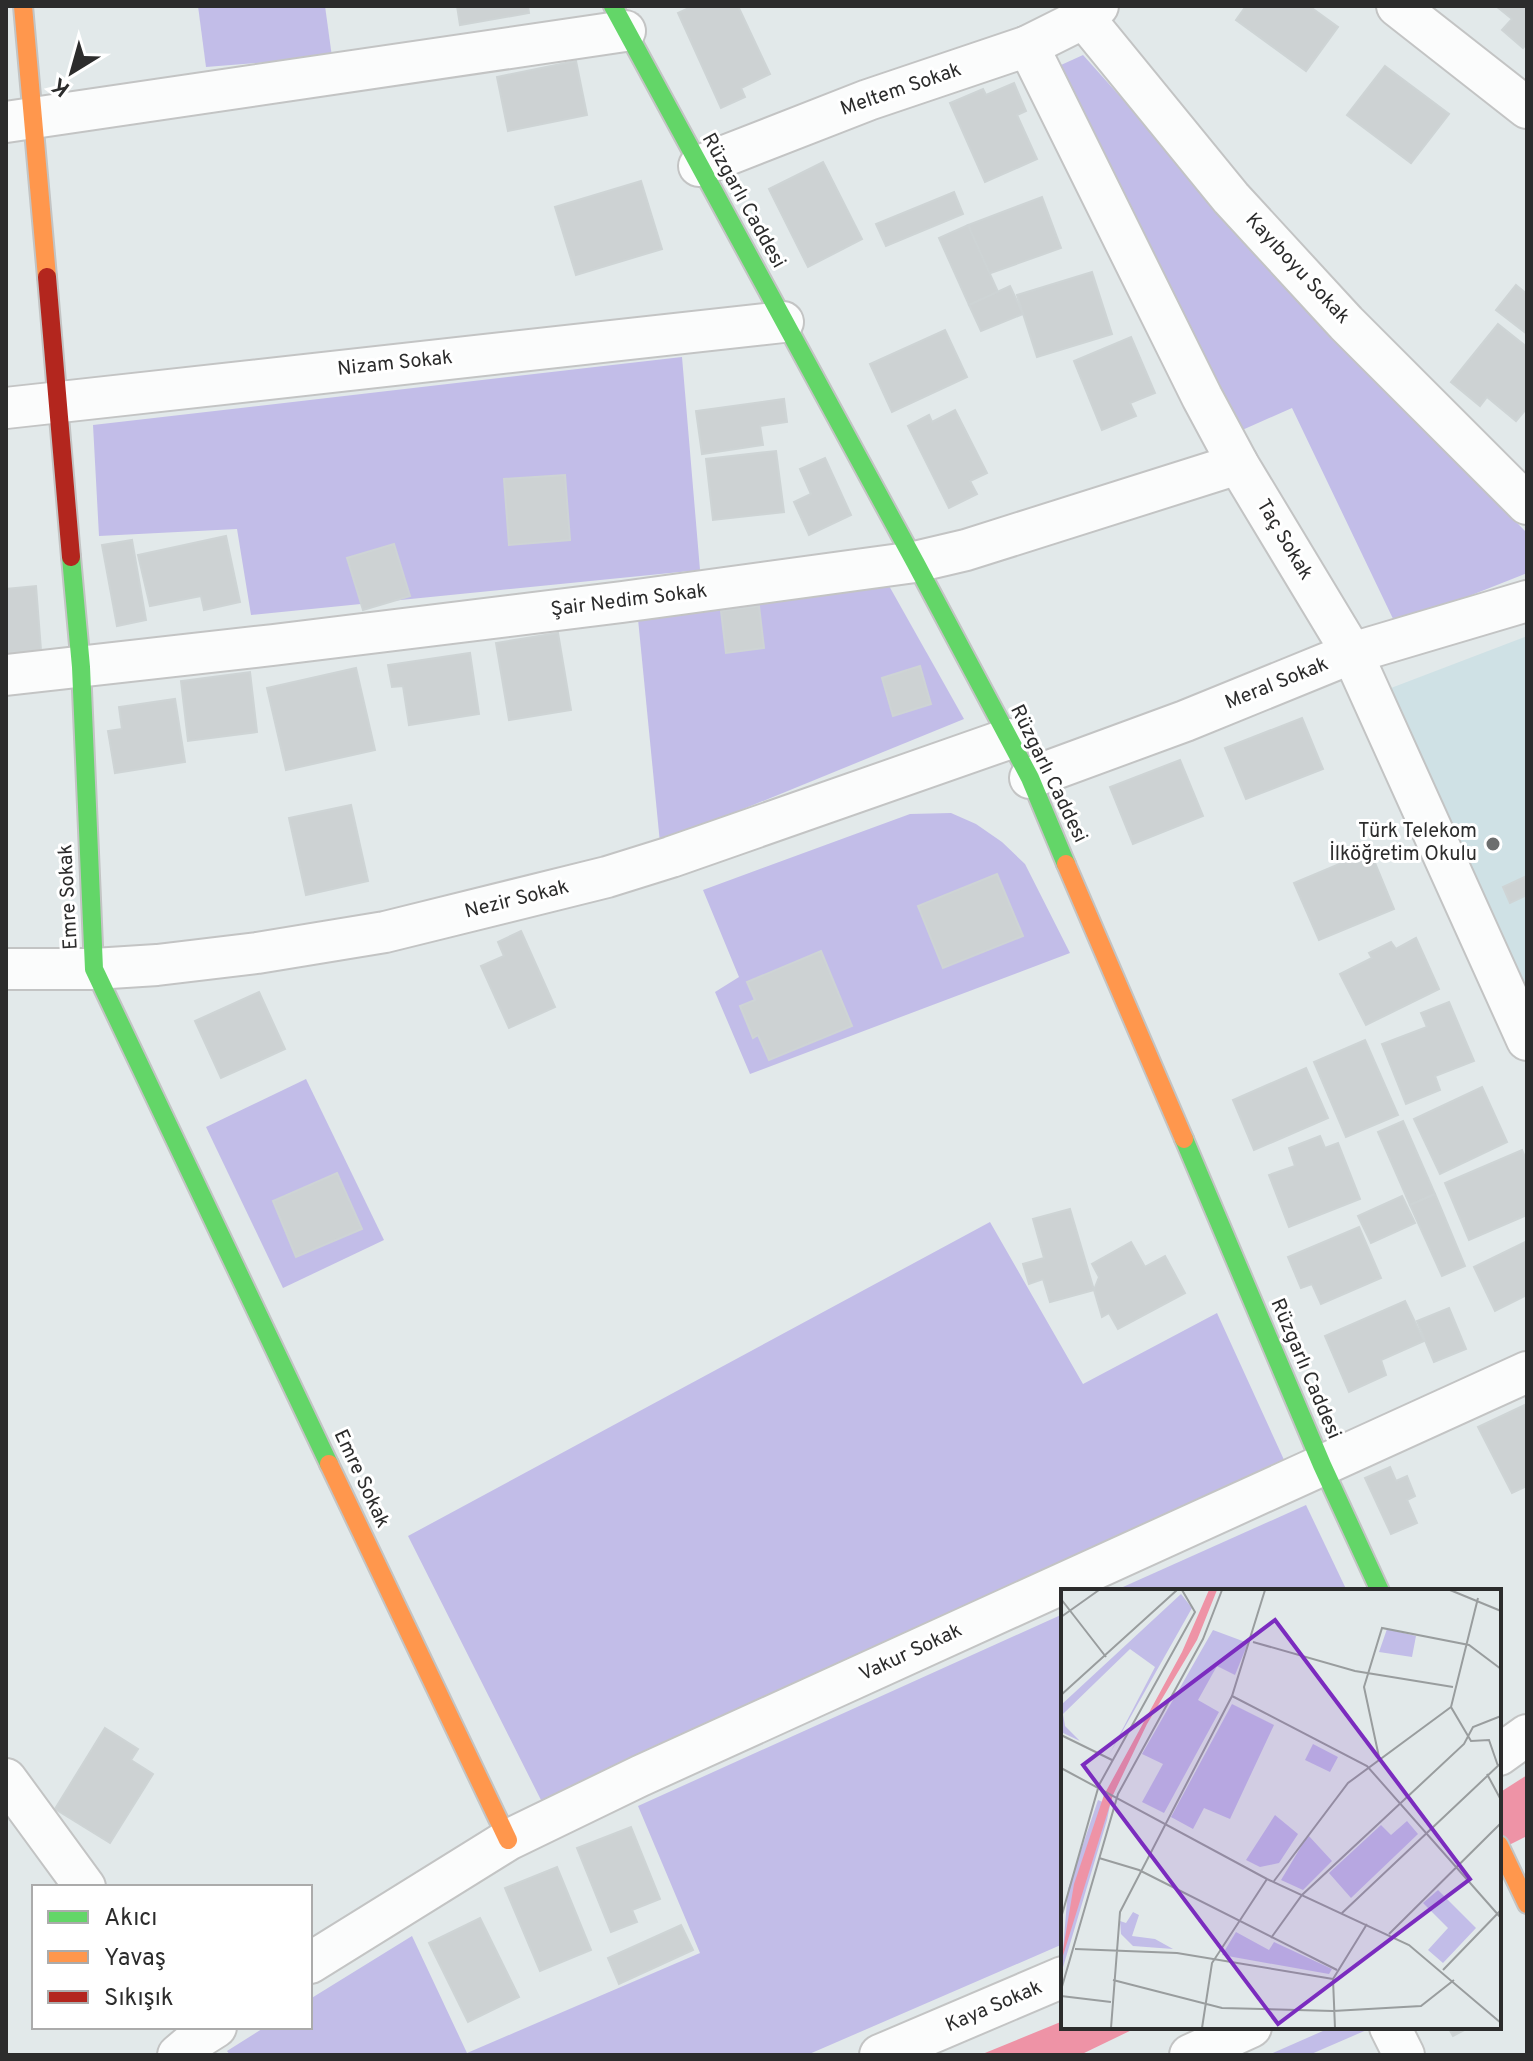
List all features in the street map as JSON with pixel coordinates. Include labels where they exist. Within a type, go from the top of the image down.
[{"type":"street","name":"Emre Sokak","points":[[23,6],[19,120],[58,401],[81,667],[94,969],[508,1840]]},
{"type":"street","points":[[1397,6],[1527,108]]},
{"type":"street","name":"Meltem Sokak","points":[[699,166],[868,100],[1028,46],[1091,12]]},
{"type":"street","name":"Kayıboyu Sokak","points":[[1091,12],[1242,210],[1346,323],[1527,504]]},
{"type":"street","points":[[19,120],[291,78],[619,19]]},
{"type":"street","name":"Rüzgarlı Caddesi","points":[[619,19],[1030,778],[1322,1465],[1379,1589]]},
{"type":"street","name":"Taç Sokak","points":[[1028,46],[1202,397],[1238,464],[1352,653],[1527,1040]]},
{"type":"street","name":"Nizam Sokak","points":[[6,408],[783,322]]},
{"type":"street","name":"Şair Nedim Sokak","points":[[6,675],[606,604],[915,562],[966,550],[1238,464]]},
{"type":"street","name":"Meral Sokak","points":[[1030,778],[1185,721],[1352,653],[1527,601]]},
{"type":"street","name":"Nezir Sokak","points":[[6,969],[157,965],[257,953],[385,932],[607,877],[1008,739]]},
{"type":"street","name":"Vakur Sokak","points":[[312,1962],[508,1840],[655,1769],[1527,1372]]},
{"type":"street","points":[[1501,1754],[1527,1735]]},
{"type":"street","points":[[6,1779],[84,1885]]},
{"type":"street","points":[[1501,1851],[1519,1902]]},
{"type":"street","name":"Kaya Sokak","points":[[880,2055],[1061,1978]]},
{"type":"street","points":[[1190,2055],[1247,2029]]},
{"type":"street","points":[[1391,2029],[1404,2055]]},
{"type":"shaded area","points":[[198,6],[325,6],[332,57],[206,67]]},
{"type":"shaded area","points":[[1083,55],[1342,344],[1527,533],[1527,573],[1396,625],[1292,408],[1240,431],[1050,70]]},
{"type":"shaded area","points":[[682,357],[700,570],[251,615],[237,529],[99,536],[93,425]]},
{"type":"shaded area","points":[[888,584],[964,719],[660,843],[638,619]]},
{"type":"shaded area","name":"Türk Telekom İlköğretim Okulu","points":[[1527,636],[1527,1000],[1391,688]]},
{"type":"shaded area","points":[[951,813],[976,824],[1002,842],[1025,864],[1070,953],[750,1074],[715,992],[739,977],[703,890],[910,814]]},
{"type":"shaded area","points":[[306,1079],[384,1240],[283,1288],[206,1127]]},
{"type":"shaded area","points":[[990,1222],[1083,1384],[1217,1313],[1285,1462],[542,1802],[408,1536]]},
{"type":"shaded area","points":[[1306,1505],[1346,1589],[1118,1589]]},
{"type":"shaded area","points":[[1061,1615],[1061,1945],[807,2055],[230,2055],[227,2051],[262,2029],[312,2029],[312,1998],[412,1936],[467,2053],[700,1953],[638,1806]]},
{"type":"shaded area","points":[[1527,1775],[1527,1836],[1501,1849],[1501,1792]]},
{"type":"shaded area","points":[[1061,2022],[1061,2029],[1134,2029],[1080,2055],[980,2055]]},
{"type":"shaded area","points":[[1327,2029],[1369,2029],[1309,2055],[1268,2055]]},
{"type":"building","points":[[457,6],[528,6],[529,13],[460,25]]},
{"type":"building","points":[[693,6],[738,6],[770,74],[741,88],[745,97],[721,108],[678,13]]},
{"type":"building","points":[[1246,6],[1309,6],[1338,27],[1306,71],[1236,20]]},
{"type":"building","points":[[1496,6],[1527,6],[1527,43],[1523,48],[1502,30],[1512,19]]},
{"type":"building","points":[[576,61],[587,115],[508,131],[497,77]]},
{"type":"building","points":[[1385,66],[1449,114],[1411,163],[1347,115]]},
{"type":"building","points":[[1014,83],[1026,111],[1017,115],[1037,159],[985,182],[950,103],[983,89],[986,95]]},
{"type":"building","points":[[823,162],[862,239],[808,267],[769,189]]},
{"type":"building","points":[[641,181],[662,249],[576,275],[555,207]]},
{"type":"building","points":[[954,192],[963,214],[886,246],[876,224]]},
{"type":"building","points":[[1042,197],[1061,248],[988,274],[968,225]]},
{"type":"building","points":[[968,225],[998,292],[969,305],[939,238]]},
{"type":"building","points":[[1092,272],[1112,334],[1037,357],[1017,295]]},
{"type":"building","points":[[1516,285],[1527,294],[1527,334],[1496,310]]},
{"type":"building","points":[[1010,286],[1023,314],[981,331],[969,305]]},
{"type":"building","points":[[1498,324],[1527,347],[1527,408],[1516,421],[1487,397],[1480,406],[1451,382]]},
{"type":"building","points":[[945,330],[967,377],[892,412],[870,364]]},
{"type":"building","points":[[1131,337],[1155,393],[1130,403],[1136,416],[1102,430],[1074,361]]},
{"type":"building","points":[[784,399],[787,422],[760,426],[763,445],[702,454],[696,411]]},
{"type":"building","points":[[955,410],[987,473],[970,481],[977,494],[949,508],[908,426],[929,415],[932,422]]},
{"type":"building","points":[[776,451],[784,512],[713,520],[706,459]]},
{"type":"building","points":[[825,458],[851,515],[809,535],[794,502],[811,494],[800,469]]},
{"type":"building","points":[[565,475],[570,540],[509,545],[504,479]]},
{"type":"building","points":[[226,536],[240,602],[204,610],[201,596],[150,606],[138,555]]},
{"type":"building","points":[[132,540],[146,620],[117,626],[102,545]]},
{"type":"building","points":[[394,544],[410,596],[363,610],[347,558]]},
{"type":"building","points":[[36,586],[41,650],[6,653],[6,589]]},
{"type":"building","points":[[759,606],[764,648],[726,653],[721,611]]},
{"type":"building","points":[[558,633],[571,710],[509,720],[496,643]]},
{"type":"building","points":[[470,653],[479,714],[409,725],[403,686],[392,687],[388,665]]},
{"type":"building","points":[[920,666],[931,704],[893,716],[882,678]]},
{"type":"building","points":[[356,668],[375,750],[286,770],[267,688]]},
{"type":"building","points":[[250,672],[257,732],[188,741],[181,681]]},
{"type":"building","points":[[175,699],[185,762],[115,773],[108,731],[122,729],[119,707]]},
{"type":"building","points":[[1302,718],[1323,769],[1246,799],[1225,748]]},
{"type":"building","points":[[1180,760],[1203,816],[1133,844],[1110,787]]},
{"type":"building","points":[[351,805],[368,881],[306,895],[289,818]]},
{"type":"building","points":[[1370,851],[1394,909],[1319,940],[1294,883]]},
{"type":"building","points":[[997,874],[1023,936],[943,968],[918,906]]},
{"type":"building","points":[[1527,876],[1527,895],[1510,903],[1503,887]]},
{"type":"building","points":[[521,931],[555,1007],[509,1028],[481,966],[504,956],[498,942]]},
{"type":"building","points":[[1416,938],[1439,989],[1366,1025],[1340,974],[1372,958],[1369,953],[1391,942],[1396,949]]},
{"type":"building","points":[[821,951],[852,1026],[769,1060],[758,1035],[753,1038],[740,1006],[755,1000],[747,982]]},
{"type":"building","points":[[259,992],[285,1049],[221,1078],[195,1021]]},
{"type":"building","points":[[1449,1002],[1474,1061],[1435,1076],[1440,1090],[1406,1104],[1382,1044],[1427,1027],[1421,1013]]},
{"type":"building","points":[[1365,1040],[1398,1115],[1346,1137],[1314,1062]]},
{"type":"building","points":[[1306,1068],[1328,1118],[1254,1150],[1233,1100]]},
{"type":"building","points":[[1482,1087],[1507,1142],[1440,1174],[1414,1119]]},
{"type":"building","points":[[1403,1121],[1435,1194],[1410,1205],[1378,1132]]},
{"type":"building","points":[[1320,1136],[1325,1148],[1338,1143],[1360,1199],[1289,1227],[1269,1175],[1295,1166],[1289,1148]]},
{"type":"building","points":[[1522,1150],[1527,1162],[1527,1215],[1469,1240],[1445,1183]]},
{"type":"building","points":[[337,1173],[362,1229],[296,1257],[273,1201]]},
{"type":"building","points":[[1435,1194],[1465,1266],[1442,1276],[1410,1205]]},
{"type":"building","points":[[1402,1196],[1415,1223],[1371,1243],[1358,1216]]},
{"type":"building","points":[[1070,1209],[1094,1290],[1050,1302],[1043,1279],[1029,1284],[1023,1264],[1044,1258],[1033,1219]]},
{"type":"building","points":[[1359,1227],[1381,1278],[1321,1304],[1312,1284],[1301,1288],[1288,1257]]},
{"type":"building","points":[[1527,1241],[1527,1295],[1495,1311],[1474,1267]]},
{"type":"building","points":[[1131,1242],[1145,1267],[1165,1256],[1185,1293],[1118,1329],[1109,1313],[1102,1317],[1094,1290],[1099,1277],[1092,1264]]},
{"type":"building","points":[[1405,1301],[1424,1341],[1381,1360],[1386,1375],[1349,1392],[1325,1336]]},
{"type":"building","points":[[1449,1308],[1466,1349],[1434,1362],[1417,1321]]},
{"type":"building","points":[[1527,1404],[1527,1486],[1512,1493],[1478,1427]]},
{"type":"building","points":[[1390,1467],[1396,1481],[1407,1476],[1415,1496],[1407,1500],[1417,1523],[1391,1534],[1365,1478]]},
{"type":"building","points":[[105,1728],[138,1749],[131,1760],[153,1774],[110,1843],[55,1809]]},
{"type":"building","points":[[631,1827],[660,1899],[632,1910],[637,1922],[611,1932],[577,1848]]},
{"type":"building","points":[[557,1867],[591,1950],[540,1971],[505,1888]]},
{"type":"building","points":[[480,1918],[519,1997],[468,2022],[429,1943]]},
{"type":"building","points":[[681,1925],[693,1950],[619,1984],[608,1958]]},
{"type":"building","points":[[1449,2029],[1466,2029],[1453,2036]]},
{"type":"traffic: fast","points":[[613,6],[1030,778],[1066,864]]},
{"type":"traffic: fast","points":[[71,557],[81,667],[94,969],[329,1464]]},
{"type":"traffic: fast","points":[[1184,1139],[1322,1465],[1379,1589]]},
{"type":"traffic: slow","points":[[23,6],[47,277]]},
{"type":"traffic: slow","points":[[1066,864],[1184,1139]]},
{"type":"traffic: slow","points":[[329,1464],[508,1840]]},
{"type":"traffic: slow","points":[[1501,1849],[1527,1904]]},
{"type":"traffic: jam","points":[[47,277],[71,557]]},
{"type":"place","name":"Türk Telekom İlköğretim Okulu","points":[[1493,844]]}]
